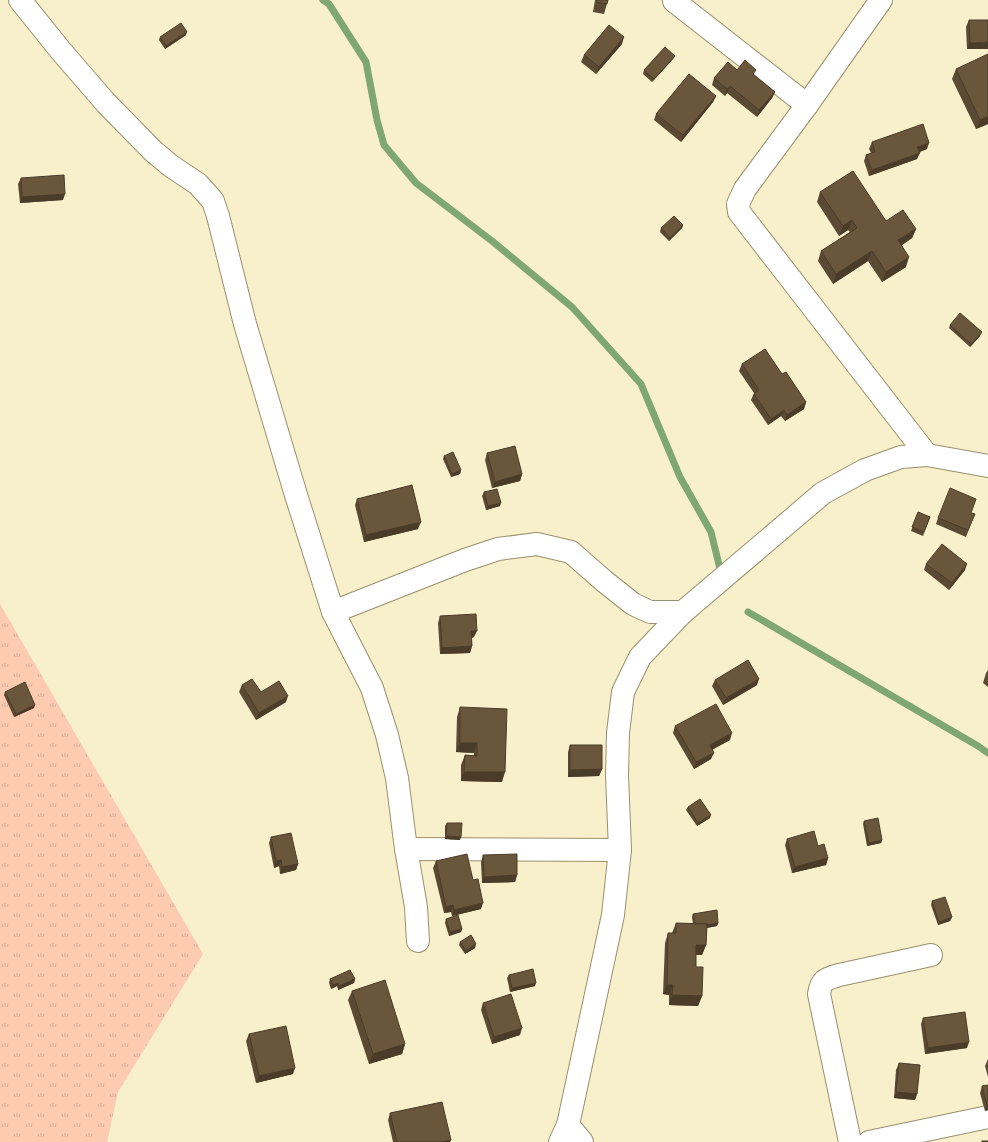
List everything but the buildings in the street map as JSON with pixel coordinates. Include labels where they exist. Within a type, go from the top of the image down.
[{"type":"street","points":[[20,0],[61,51],[106,103],[153,151],[171,166],[198,184],[213,201],[245,324],[333,612],[372,688],[387,735],[397,778],[406,848],[416,907],[418,941]]},
{"type":"street","points":[[881,0],[807,105],[745,189],[738,204],[740,212],[927,454]]},
{"type":"street","points":[[674,1],[807,105]]},
{"type":"street","points":[[582,1142],[564,1133],[613,915],[620,850],[617,774],[618,733],[623,692],[640,657],[683,612],[823,493],[865,470],[901,457],[927,454],[988,466]]},
{"type":"street","points":[[333,612],[464,560],[498,549],[537,544],[571,552],[633,604],[650,612],[683,612]]},
{"type":"street","points":[[406,848],[620,850]]},
{"type":"street","points":[[850,1142],[818,994],[820,985],[826,979],[839,975],[931,955]]},
{"type":"street","points":[[869,1142],[988,1118]]},
{"type":"green space","points":[[0,604],[203,954],[118,1092],[107,1142],[0,1142]]},
{"type":"waterway","points":[[323,0],[329,4],[366,62],[377,120],[384,145],[416,183],[492,241],[572,307],[641,384],[680,477],[711,532],[720,569]]},
{"type":"waterway","points":[[748,612],[988,753]]}]
